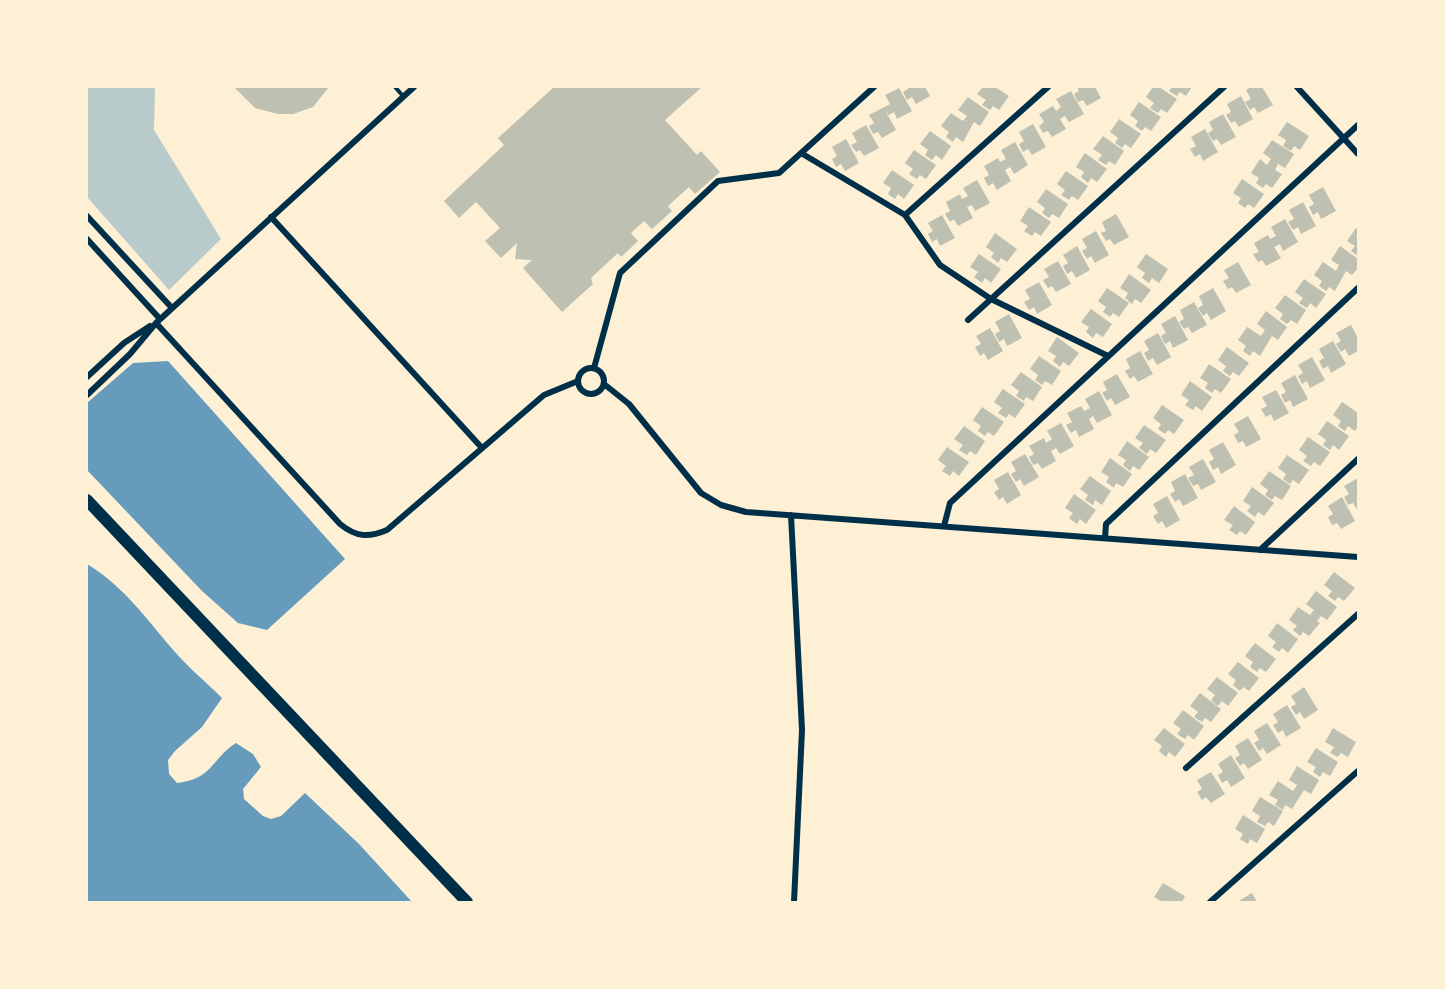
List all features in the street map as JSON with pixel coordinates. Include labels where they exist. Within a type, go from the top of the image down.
[{"type":"main road","points":[[87,500],[467,902]]},
{"type":"street","points":[[87,395],[130,354],[171,308],[414,87]]},
{"type":"street","points":[[594,368],[620,273],[718,181],[779,173],[874,87]]},
{"type":"street","points":[[905,215],[1048,87]]},
{"type":"street","points":[[968,320],[1224,87]]},
{"type":"street","points":[[1297,87],[1358,154]]},
{"type":"street","points":[[944,526],[950,503],[1358,125]]},
{"type":"street","points":[[801,153],[905,215],[940,265],[990,299],[1108,357]]},
{"type":"street","points":[[87,216],[171,308]]},
{"type":"street","points":[[271,217],[482,448]]},
{"type":"street","points":[[87,239],[340,524],[361,536],[373,536],[387,530],[544,395],[578,381]]},
{"type":"street","points":[[1105,538],[1106,525],[1358,288]]},
{"type":"street","points":[[87,377],[124,343],[158,321]]},
{"type":"street","points":[[594,368],[603,376],[604,384],[600,391],[588,394],[580,390],[578,381],[581,372],[594,368]]},
{"type":"street","points":[[604,384],[629,404],[701,493],[721,505],[746,512],[1358,557]]},
{"type":"street","points":[[1260,550],[1358,459]]},
{"type":"street","points":[[791,515],[802,730],[794,902]]},
{"type":"street","points":[[1186,768],[1358,614]]},
{"type":"street","points":[[1210,902],[1358,771]]},
{"type":"lane","points":[[395,87],[404,96]]},
{"type":"shaded area","points":[[87,87],[155,87],[154,130],[221,239],[169,290],[87,197]]},
{"type":"water","points":[[168,361],[345,559],[267,630],[238,623],[202,591],[87,470],[87,403],[133,363]]},
{"type":"water","points":[[87,564],[113,583],[145,616],[180,658],[222,698],[202,727],[168,760],[169,774],[177,783],[189,781],[205,773],[236,743],[253,754],[261,767],[243,789],[244,799],[263,816],[271,819],[281,816],[305,793],[359,844],[412,902],[87,902]]},
{"type":"building","points":[[234,87],[329,87],[313,107],[293,114],[278,114],[255,108]]},
{"type":"building","points":[[554,87],[702,87],[665,120],[697,155],[701,151],[720,172],[695,194],[689,187],[668,206],[672,211],[652,229],[644,221],[631,233],[638,241],[621,257],[618,253],[591,278],[593,284],[562,312],[523,268],[532,260],[515,259],[517,243],[501,258],[485,241],[500,228],[476,202],[459,218],[444,201],[504,145],[498,138]]},
{"type":"building","points":[[907,87],[925,87],[930,96],[916,104],[912,97],[907,100],[903,92],[908,89]]},
{"type":"building","points":[[983,87],[995,87],[1009,96],[999,110],[993,106],[990,110],[982,105],[986,100],[977,94]]},
{"type":"building","points":[[1077,87],[1095,87],[1101,98],[1087,106],[1083,100],[1078,102],[1074,94],[1079,91]]},
{"type":"building","points":[[1153,87],[1159,87],[1177,99],[1167,113],[1161,109],[1158,113],[1150,108],[1154,103],[1146,97]]},
{"type":"building","points":[[1172,87],[1192,87],[1186,96],[1180,92],[1177,96],[1169,91]]},
{"type":"building","points":[[1251,87],[1262,87],[1273,105],[1258,113],[1254,107],[1250,110],[1245,102],[1251,99],[1246,90]]},
{"type":"building","points":[[899,88],[912,111],[897,119],[894,112],[889,115],[885,110],[896,130],[882,138],[878,132],[873,134],[869,126],[874,123],[869,115],[890,104],[885,95]]},
{"type":"building","points":[[1071,91],[1084,114],[1069,122],[1065,116],[1060,119],[1066,129],[1052,137],[1048,131],[1043,133],[1039,126],[1044,122],[1039,114],[1053,106],[1056,111],[1061,107],[1056,99]]},
{"type":"building","points":[[1241,96],[1253,119],[1239,127],[1235,121],[1231,123],[1226,115],[1231,112],[1227,104]]},
{"type":"building","points":[[968,97],[989,112],[980,126],[974,122],[963,142],[956,137],[953,142],[946,137],[949,132],[941,126],[951,113],[963,121],[967,116],[958,110]]},
{"type":"building","points":[[1139,102],[1161,117],[1151,131],[1145,127],[1142,131],[1135,126],[1138,121],[1130,115]]},
{"type":"building","points":[[1223,114],[1236,137],[1221,145],[1217,139],[1213,141],[1208,133],[1213,130],[1209,122]]},
{"type":"building","points":[[1119,119],[1141,134],[1131,148],[1125,144],[1122,148],[1115,143],[1118,138],[1110,132]]},
{"type":"building","points":[[1287,122],[1309,136],[1300,150],[1294,146],[1291,151],[1283,146],[1286,140],[1278,135]]},
{"type":"building","points":[[1033,124],[1046,147],[1032,155],[1028,149],[1023,152],[1019,144],[1024,141],[1019,132]]},
{"type":"building","points":[[866,125],[879,148],[864,156],[860,150],[856,152],[851,145],[857,142],[852,133]]},
{"type":"building","points":[[1205,129],[1218,152],[1203,161],[1200,154],[1195,157],[1190,149],[1196,146],[1191,137]]},
{"type":"building","points":[[930,131],[951,146],[942,160],[936,155],[932,160],[925,155],[928,150],[920,144]]},
{"type":"building","points":[[1103,136],[1124,151],[1115,165],[1109,161],[1106,165],[1098,160],[1102,155],[1093,149]]},
{"type":"building","points":[[846,139],[859,163],[845,171],[841,164],[836,167],[832,159],[837,156],[832,147]]},
{"type":"building","points":[[1272,140],[1294,154],[1285,168],[1278,164],[1275,170],[1282,174],[1272,188],[1266,184],[1263,188],[1256,183],[1259,178],[1251,173],[1260,159],[1267,165],[1271,159],[1263,153]]},
{"type":"building","points":[[1015,142],[1028,165],[1014,174],[1010,167],[1005,170],[1011,181],[997,190],[993,183],[988,186],[984,178],[989,175],[984,166],[998,158],[1000,162],[1006,159],[1001,150]]},
{"type":"building","points":[[914,150],[936,165],[926,179],[920,175],[917,179],[909,174],[913,169],[905,163]]},
{"type":"building","points":[[1085,153],[1107,169],[1097,182],[1091,178],[1088,183],[1081,177],[1084,172],[1076,167]]},
{"type":"building","points":[[892,170],[914,185],[904,199],[898,194],[895,199],[888,194],[891,188],[883,183]]},
{"type":"building","points":[[1066,171],[1088,186],[1078,200],[1072,196],[1069,200],[1061,195],[1065,190],[1057,184]]},
{"type":"building","points":[[1242,179],[1264,194],[1254,208],[1248,204],[1245,208],[1238,203],[1241,198],[1233,193]]},
{"type":"building","points":[[977,180],[990,203],[975,211],[972,205],[967,207],[973,218],[958,226],[954,219],[950,222],[945,214],[950,211],[946,202],[960,194],[962,199],[968,196],[963,188]]},
{"type":"building","points":[[1323,187],[1336,211],[1321,219],[1318,212],[1313,215],[1309,207],[1314,204],[1309,195]]},
{"type":"building","points":[[1046,189],[1068,204],[1059,218],[1052,214],[1049,218],[1042,213],[1045,208],[1037,202]]},
{"type":"building","points":[[1303,202],[1316,226],[1301,234],[1298,227],[1293,230],[1288,222],[1294,219],[1289,210]]},
{"type":"building","points":[[1029,207],[1051,222],[1041,236],[1035,232],[1032,236],[1024,231],[1028,226],[1020,221]]},
{"type":"building","points":[[1116,214],[1129,237],[1114,245],[1110,239],[1106,241],[1101,233],[1106,231],[1102,222]]},
{"type":"building","points":[[942,215],[955,238],[940,246],[937,239],[932,242],[928,234],[933,231],[928,223]]},
{"type":"building","points":[[1285,219],[1298,242],[1283,251],[1280,244],[1274,247],[1281,258],[1266,266],[1262,260],[1258,262],[1253,254],[1259,252],[1254,243],[1268,235],[1270,239],[1276,236],[1271,227]]},
{"type":"building","points":[[1356,228],[1358,229],[1358,256],[1351,251],[1355,246],[1347,241]]},
{"type":"building","points":[[1096,231],[1109,255],[1095,263],[1091,256],[1087,259],[1082,251],[1087,248],[1082,239]]},
{"type":"building","points":[[995,233],[1017,249],[1007,262],[1001,258],[998,263],[991,257],[994,253],[986,247]]},
{"type":"building","points":[[1077,246],[1090,270],[1076,278],[1072,271],[1067,274],[1063,266],[1068,263],[1063,255]]},
{"type":"building","points":[[1340,246],[1358,259],[1358,268],[1352,275],[1346,271],[1335,291],[1329,287],[1326,291],[1319,286],[1322,281],[1314,275],[1323,262],[1336,271],[1339,265],[1331,260]]},
{"type":"building","points":[[979,254],[1001,269],[991,283],[985,278],[982,283],[974,277],[978,272],[970,267]]},
{"type":"building","points":[[1146,254],[1168,269],[1159,283],[1152,278],[1149,283],[1142,278],[1145,273],[1137,267]]},
{"type":"building","points":[[1058,261],[1071,284],[1056,292],[1052,286],[1048,288],[1043,280],[1049,277],[1044,269]]},
{"type":"building","points":[[1238,262],[1251,285],[1236,293],[1232,287],[1228,289],[1223,281],[1229,278],[1224,270]]},
{"type":"building","points":[[1129,274],[1151,290],[1141,303],[1135,299],[1132,304],[1125,298],[1128,293],[1120,288]]},
{"type":"building","points":[[1304,279],[1326,294],[1316,308],[1310,303],[1307,308],[1299,303],[1303,298],[1295,292]]},
{"type":"building","points":[[1039,282],[1052,305],[1037,314],[1034,307],[1029,310],[1024,302],[1030,299],[1025,290]]},
{"type":"building","points":[[1107,288],[1129,303],[1119,317],[1113,313],[1110,317],[1103,312],[1106,307],[1098,301]]},
{"type":"building","points":[[1213,288],[1226,311],[1211,320],[1207,313],[1203,316],[1198,308],[1203,305],[1199,296]]},
{"type":"building","points":[[1285,295],[1306,310],[1297,324],[1291,320],[1287,324],[1280,319],[1283,314],[1275,308]]},
{"type":"building","points":[[1194,302],[1207,325],[1192,333],[1188,327],[1184,329],[1179,322],[1184,319],[1180,310]]},
{"type":"building","points":[[1091,309],[1112,324],[1103,337],[1096,333],[1093,338],[1086,332],[1089,327],[1081,322]]},
{"type":"building","points":[[1266,311],[1287,327],[1278,340],[1272,336],[1260,356],[1253,351],[1250,356],[1243,351],[1246,346],[1238,340],[1247,327],[1261,336],[1265,330],[1257,324]]},
{"type":"building","points":[[1009,314],[1022,338],[1007,346],[1004,339],[999,342],[995,334],[1000,331],[995,322]]},
{"type":"building","points":[[1175,316],[1188,340],[1173,348],[1170,341],[1165,344],[1161,336],[1166,333],[1161,324]]},
{"type":"building","points":[[1351,325],[1358,338],[1358,351],[1349,356],[1345,349],[1341,352],[1336,344],[1341,341],[1336,333]]},
{"type":"building","points":[[990,328],[1003,351],[988,360],[984,353],[980,356],[975,347],[981,344],[976,336]]},
{"type":"building","points":[[1158,333],[1171,357],[1157,365],[1153,358],[1148,361],[1144,353],[1149,350],[1144,341]]},
{"type":"building","points":[[1057,337],[1079,353],[1069,366],[1063,362],[1060,367],[1053,361],[1056,356],[1048,351]]},
{"type":"building","points":[[1333,341],[1346,364],[1331,373],[1328,366],[1323,369],[1319,361],[1324,358],[1319,349]]},
{"type":"building","points":[[1227,347],[1249,363],[1239,376],[1233,372],[1230,376],[1223,371],[1226,366],[1218,360]]},
{"type":"building","points":[[1140,351],[1153,374],[1138,382],[1134,376],[1130,379],[1125,371],[1130,368],[1126,359]]},
{"type":"building","points":[[1039,356],[1061,371],[1052,385],[1045,381],[1042,385],[1035,380],[1038,375],[1030,369]]},
{"type":"building","points":[[1312,357],[1325,380],[1310,388],[1307,381],[1302,384],[1298,376],[1303,373],[1298,365]]},
{"type":"building","points":[[1209,364],[1231,379],[1221,393],[1215,389],[1212,393],[1205,388],[1208,383],[1200,378]]},
{"type":"building","points":[[1021,372],[1042,387],[1033,401],[1026,397],[1024,401],[1016,396],[1019,391],[1011,385]]},
{"type":"building","points":[[1117,374],[1130,397],[1115,405],[1111,398],[1107,401],[1102,393],[1107,390],[1103,382]]},
{"type":"building","points":[[1295,375],[1308,399],[1293,407],[1290,400],[1285,403],[1281,395],[1286,392],[1281,383]]},
{"type":"building","points":[[1190,381],[1212,397],[1202,411],[1196,406],[1193,410],[1185,405],[1189,400],[1181,395]]},
{"type":"building","points":[[1003,389],[1025,404],[1015,418],[1009,414],[1006,418],[998,413],[1002,408],[994,402]]},
{"type":"building","points":[[1276,390],[1289,413],[1274,421],[1271,414],[1266,417],[1261,409],[1267,406],[1262,397]]},
{"type":"building","points":[[1099,391],[1112,415],[1097,423],[1093,416],[1089,419],[1094,429],[1079,437],[1076,430],[1071,433],[1066,425],[1072,422],[1067,413],[1081,406],[1084,411],[1090,408],[1085,399]]},
{"type":"building","points":[[1342,402],[1358,413],[1358,426],[1355,431],[1348,426],[1345,431],[1338,426],[1341,421],[1333,415]]},
{"type":"building","points":[[1162,405],[1184,420],[1174,434],[1168,430],[1165,434],[1158,429],[1161,424],[1153,418]]},
{"type":"building","points":[[982,407],[1004,422],[994,436],[988,432],[985,436],[978,431],[981,426],[973,420]]},
{"type":"building","points":[[1248,416],[1261,439],[1246,447],[1243,441],[1238,443],[1234,435],[1239,432],[1234,424]]},
{"type":"building","points":[[1327,421],[1349,436],[1339,450],[1333,445],[1330,450],[1323,445],[1326,440],[1318,434]]},
{"type":"building","points":[[1061,423],[1074,446],[1060,454],[1056,448],[1051,451],[1056,461],[1042,469],[1038,463],[1033,465],[1029,457],[1034,454],[1029,446],[1044,438],[1046,443],[1052,439],[1047,431]]},
{"type":"building","points":[[1144,425],[1166,440],[1156,453],[1150,449],[1147,454],[1139,448],[1143,443],[1135,438]]},
{"type":"building","points":[[964,426],[985,441],[976,455],[970,451],[967,455],[959,450],[963,445],[954,439]]},
{"type":"building","points":[[1308,437],[1330,452],[1320,466],[1314,462],[1311,466],[1303,461],[1307,456],[1299,450]]},
{"type":"building","points":[[1127,441],[1149,457],[1139,470],[1133,466],[1130,471],[1123,465],[1126,460],[1118,455]]},
{"type":"building","points":[[1223,442],[1236,465],[1221,474],[1218,467],[1213,470],[1209,462],[1214,459],[1209,450]]},
{"type":"building","points":[[947,447],[969,462],[959,476],[953,471],[950,476],[942,471],[946,466],[938,460]]},
{"type":"building","points":[[1025,454],[1039,477],[1024,486],[1020,479],[1016,482],[1011,474],[1016,471],[1011,462]]},
{"type":"building","points":[[1287,455],[1309,470],[1299,484],[1293,480],[1290,484],[1283,479],[1286,474],[1278,468]]},
{"type":"building","points":[[1110,458],[1132,474],[1123,487],[1116,483],[1114,488],[1106,482],[1109,477],[1101,472]]},
{"type":"building","points":[[1203,459],[1216,482],[1201,490],[1198,484],[1193,486],[1188,478],[1194,475],[1189,467]]},
{"type":"building","points":[[1269,471],[1291,486],[1282,500],[1275,496],[1272,500],[1265,495],[1268,490],[1260,484]]},
{"type":"building","points":[[1008,472],[1021,495],[1007,504],[1003,497],[999,500],[994,492],[999,489],[994,480]]},
{"type":"building","points":[[1185,474],[1198,498],[1183,506],[1179,499],[1175,502],[1170,494],[1175,491],[1171,482]]},
{"type":"building","points":[[1090,476],[1111,491],[1102,505],[1095,500],[1093,505],[1085,500],[1088,495],[1080,489]]},
{"type":"building","points":[[1358,478],[1358,511],[1353,503],[1348,505],[1344,497],[1349,494],[1344,486]]},
{"type":"building","points":[[1252,487],[1274,503],[1264,516],[1258,512],[1255,517],[1247,511],[1251,506],[1243,501]]},
{"type":"building","points":[[1074,494],[1096,510],[1086,524],[1080,519],[1077,524],[1069,518],[1073,513],[1065,508]]},
{"type":"building","points":[[1167,496],[1180,520],[1166,528],[1162,521],[1158,524],[1153,516],[1158,513],[1153,504]]},
{"type":"building","points":[[1342,497],[1355,521],[1341,529],[1337,523],[1332,525],[1328,517],[1333,514],[1328,506]]},
{"type":"building","points":[[1234,506],[1255,522],[1246,535],[1240,531],[1237,535],[1229,530],[1233,525],[1224,520]]},
{"type":"building","points":[[1334,572],[1355,588],[1344,601],[1338,597],[1335,601],[1328,596],[1332,591],[1324,585]]},
{"type":"building","points":[[1316,591],[1337,607],[1327,620],[1321,616],[1317,621],[1320,623],[1309,636],[1303,632],[1300,636],[1293,630],[1297,626],[1289,620],[1298,607],[1310,615],[1314,610],[1306,604]]},
{"type":"building","points":[[1277,623],[1298,639],[1288,653],[1282,648],[1279,652],[1272,647],[1276,642],[1268,636]]},
{"type":"building","points":[[1255,643],[1276,659],[1266,672],[1260,668],[1257,672],[1250,667],[1253,662],[1245,656]]},
{"type":"building","points":[[1238,662],[1259,678],[1249,691],[1243,687],[1240,691],[1233,685],[1236,680],[1228,674]]},
{"type":"building","points":[[1217,677],[1238,693],[1228,706],[1222,701],[1218,706],[1211,700],[1215,695],[1207,689]]},
{"type":"building","points":[[1304,687],[1318,710],[1304,719],[1300,712],[1296,715],[1291,707],[1296,704],[1291,696]]},
{"type":"building","points":[[1200,693],[1221,709],[1211,722],[1205,718],[1202,722],[1194,717],[1198,712],[1190,706]]},
{"type":"building","points":[[1287,705],[1301,728],[1286,737],[1283,730],[1278,733],[1273,725],[1278,722],[1273,714]]},
{"type":"building","points":[[1183,710],[1204,726],[1194,740],[1188,735],[1185,739],[1177,734],[1181,729],[1173,723]]},
{"type":"building","points":[[1267,723],[1281,745],[1267,754],[1263,748],[1259,751],[1254,743],[1259,740],[1254,731]]},
{"type":"building","points":[[1164,728],[1185,744],[1175,757],[1169,752],[1166,757],[1159,751],[1162,746],[1154,740]]},
{"type":"building","points":[[1333,728],[1356,742],[1348,757],[1341,753],[1338,757],[1330,753],[1334,747],[1325,742]]},
{"type":"building","points":[[1248,738],[1262,760],[1248,769],[1244,763],[1240,766],[1235,758],[1240,755],[1235,746]]},
{"type":"building","points":[[1316,748],[1338,762],[1330,776],[1323,772],[1320,777],[1313,772],[1316,767],[1307,762]]},
{"type":"building","points":[[1231,755],[1245,778],[1231,787],[1227,780],[1222,783],[1218,775],[1223,772],[1218,764]]},
{"type":"building","points":[[1297,766],[1319,780],[1311,794],[1304,790],[1292,809],[1285,805],[1283,810],[1275,805],[1278,800],[1269,795],[1278,781],[1293,791],[1297,785],[1289,780]]},
{"type":"building","points":[[1211,772],[1225,794],[1211,803],[1206,797],[1202,800],[1197,792],[1202,789],[1197,780]]},
{"type":"building","points":[[1260,797],[1283,811],[1274,826],[1268,822],[1265,826],[1257,822],[1260,816],[1252,811]]},
{"type":"building","points":[[1243,815],[1265,829],[1257,843],[1250,839],[1248,844],[1240,839],[1243,834],[1235,829]]},
{"type":"building","points":[[1163,883],[1185,896],[1182,902],[1163,902],[1154,897]]},
{"type":"building","points":[[1252,893],[1257,902],[1237,902]]}]
